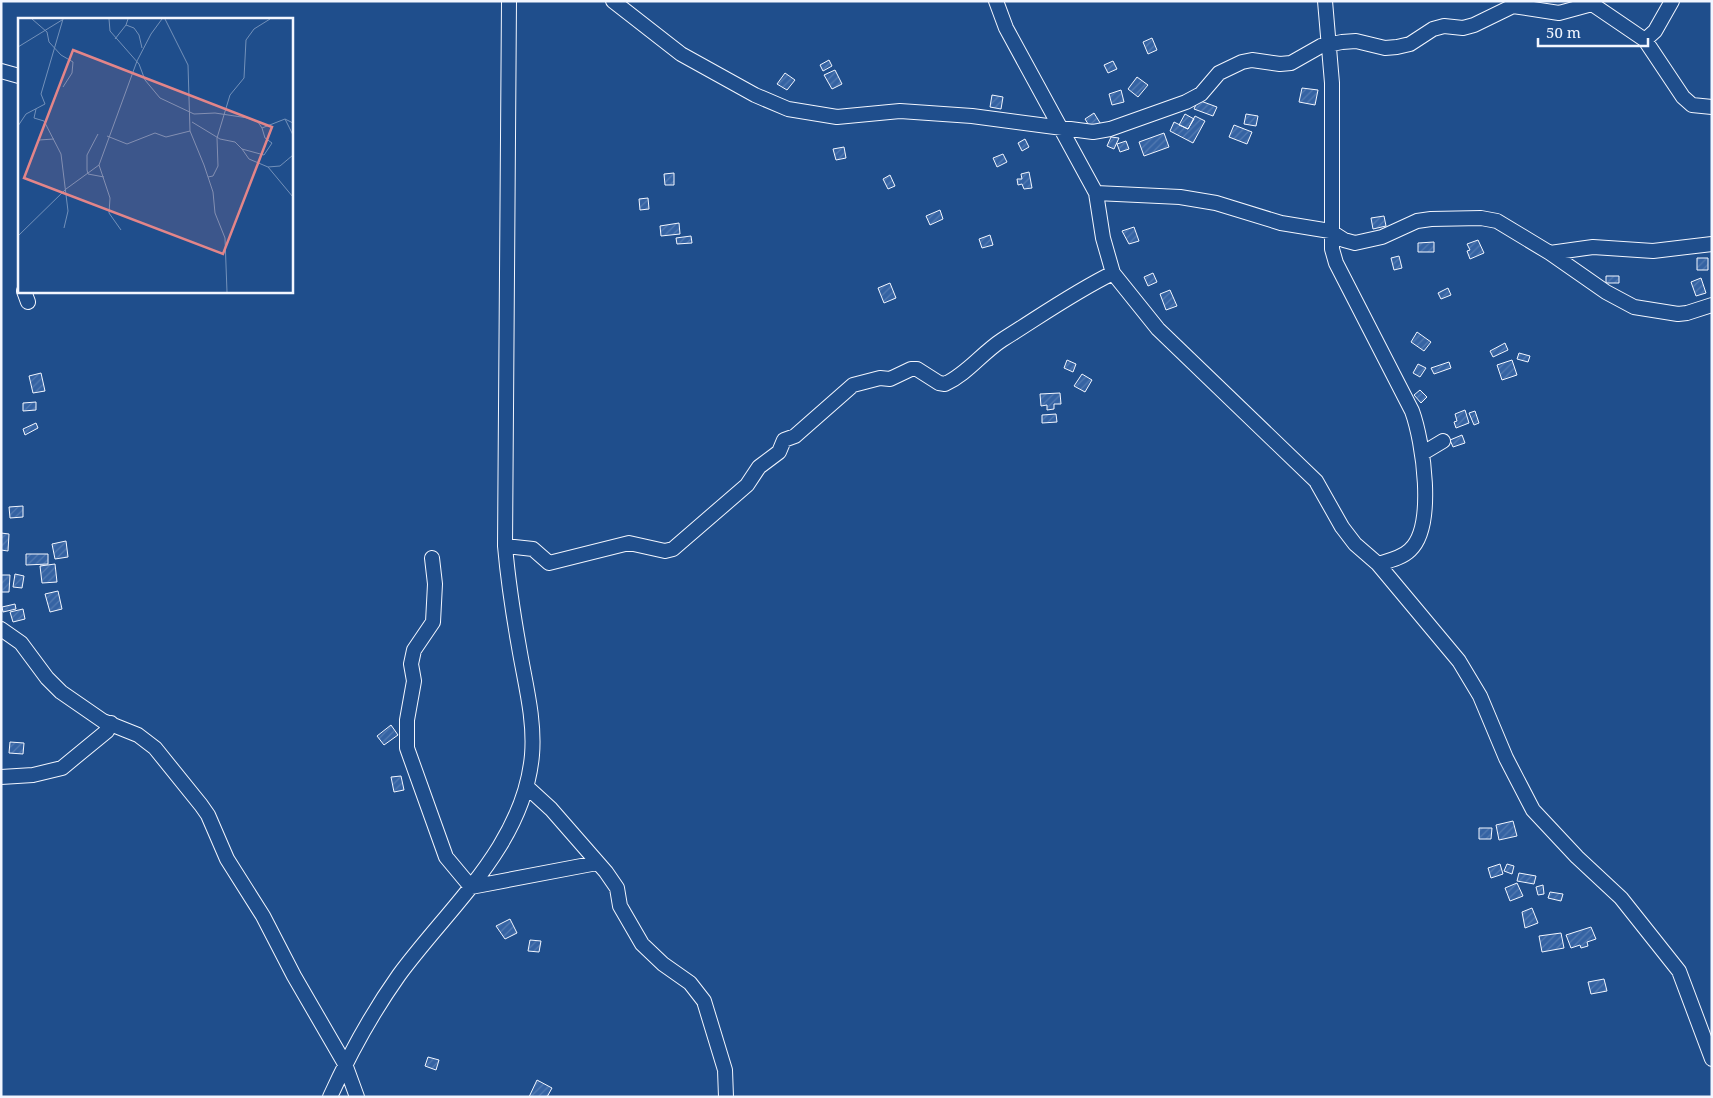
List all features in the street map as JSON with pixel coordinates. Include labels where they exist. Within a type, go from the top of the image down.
[{"type":"street","points":[[330,1097],[345,1064],[399,975],[471,887],[506,834],[527,787],[533,731],[510,602],[505,546],[509,1]]},
{"type":"street","points":[[613,1],[681,54],[755,95],[788,109],[837,117],[900,111],[972,116],[1060,126],[1084,132],[1110,129],[1201,94],[1219,73],[1242,62],[1252,60],[1280,64],[1290,63],[1321,46],[1356,41],[1384,48],[1397,47],[1410,44],[1433,29],[1444,26],[1463,28],[1474,25],[1495,13],[1517,5],[1559,13],[1592,4],[1645,40],[1683,97],[1692,105],[1712,107]]},
{"type":"street","points":[[996,1],[1006,28],[1096,193],[1103,238],[1113,273],[1158,329],[1316,481],[1342,527],[1355,544],[1378,564],[1459,660],[1471,679],[1506,758],[1533,810],[1577,857],[1622,898],[1679,971],[1712,1059]]},
{"type":"street","points":[[1325,1],[1330,44],[1333,202],[1330,230],[1336,263],[1412,411],[1420,432],[1423,453],[1424,500],[1422,523],[1416,542],[1409,551],[1378,564]]},
{"type":"street","points":[[1645,40],[1655,31],[1672,1]]},
{"type":"street","points":[[1,71],[18,76]]},
{"type":"street","points":[[1096,193],[1180,197],[1216,203],[1281,223],[1330,230],[1344,240],[1355,243],[1382,237],[1417,221],[1481,218],[1497,221],[1550,253],[1606,292],[1634,307],[1678,314],[1687,313],[1712,304]]},
{"type":"street","points":[[1550,253],[1593,247],[1653,251],[1712,244]]},
{"type":"street","points":[[505,546],[533,549],[549,563],[629,543],[665,551],[673,549],[747,485],[759,468],[779,452],[784,440],[796,436],[853,385],[880,378],[890,380],[911,369],[917,369],[939,383],[945,384],[1003,340],[1014,335],[1072,294],[1113,273]]},
{"type":"street","points":[[1423,453],[1443,441]]},
{"type":"street","points":[[432,558],[435,584],[433,622],[414,650],[411,664],[414,681],[407,720],[407,748],[446,857],[471,887]]},
{"type":"street","points":[[1,629],[21,642],[47,678],[61,692],[86,710],[138,736],[155,748],[208,815],[227,859],[263,916],[294,976],[345,1064],[357,1097]]},
{"type":"street","points":[[1,777],[33,775],[62,768],[107,731],[111,723]]},
{"type":"street","points":[[527,787],[568,828],[612,879],[620,906],[642,944],[664,964],[690,982],[704,1002],[725,1070],[726,1097]]},
{"type":"street","points":[[471,887],[597,863]]},
{"type":"building","points":[[1152,38],[1157,50],[1148,54],[1143,42]]},
{"type":"building","points":[[829,60],[832,66],[823,71],[820,65]]},
{"type":"building","points":[[1113,61],[1117,69],[1108,73],[1104,65]]},
{"type":"building","points":[[835,70],[842,84],[832,89],[824,75]]},
{"type":"building","points":[[785,73],[795,80],[787,90],[777,84]]},
{"type":"building","points":[[1137,77],[1148,85],[1138,97],[1128,89]]},
{"type":"building","points":[[1302,88],[1318,90],[1315,105],[1299,102]]},
{"type":"building","points":[[1121,90],[1124,102],[1112,105],[1109,94]]},
{"type":"building","points":[[992,95],[1003,97],[1001,109],[990,107]]},
{"type":"building","points":[[1198,100],[1217,107],[1213,116],[1194,109]]},
{"type":"building","points":[[1094,113],[1102,126],[1093,132],[1085,119]]},
{"type":"building","points":[[1185,114],[1194,119],[1188,129],[1179,125]]},
{"type":"building","points":[[1246,114],[1258,116],[1256,126],[1244,124]]},
{"type":"building","points":[[1195,116],[1205,121],[1193,143],[1170,131],[1174,122],[1188,129]]},
{"type":"building","points":[[1234,125],[1252,132],[1247,144],[1229,137]]},
{"type":"building","points":[[1164,133],[1169,147],[1144,156],[1139,142]]},
{"type":"building","points":[[1111,137],[1119,138],[1114,149],[1107,146]]},
{"type":"building","points":[[1025,139],[1029,147],[1022,151],[1018,143]]},
{"type":"building","points":[[1126,141],[1129,149],[1120,152],[1117,144]]},
{"type":"building","points":[[844,147],[846,158],[836,160],[833,149]]},
{"type":"building","points":[[1003,154],[1007,162],[997,167],[993,158]]},
{"type":"building","points":[[1029,172],[1032,188],[1024,189],[1022,184],[1018,185],[1017,179],[1022,179],[1021,174]]},
{"type":"building","points":[[674,173],[674,185],[665,185],[664,174]]},
{"type":"building","points":[[890,175],[895,186],[888,189],[883,179]]},
{"type":"building","points":[[648,198],[649,209],[640,210],[639,199]]},
{"type":"building","points":[[940,210],[943,219],[930,225],[926,216]]},
{"type":"building","points":[[1384,216],[1386,226],[1373,229],[1371,218]]},
{"type":"building","points":[[679,223],[680,234],[661,236],[660,226]]},
{"type":"building","points":[[1134,227],[1139,241],[1129,244],[1122,231]]},
{"type":"building","points":[[990,235],[993,245],[982,248],[979,239]]},
{"type":"building","points":[[691,236],[692,243],[677,244],[676,238]]},
{"type":"building","points":[[1478,240],[1484,253],[1470,259],[1467,251],[1470,250],[1467,244]]},
{"type":"building","points":[[1434,242],[1434,252],[1418,252],[1418,243]]},
{"type":"building","points":[[1399,256],[1402,268],[1394,270],[1391,258]]},
{"type":"building","points":[[1697,258],[1708,258],[1708,270],[1697,270]]},
{"type":"building","points":[[1153,273],[1157,282],[1148,286],[1144,277]]},
{"type":"building","points":[[1606,276],[1619,276],[1619,283],[1606,283]]},
{"type":"building","points":[[1701,278],[1706,293],[1696,296],[1691,282]]},
{"type":"building","points":[[890,283],[896,298],[884,303],[878,288]]},
{"type":"building","points":[[1448,288],[1451,295],[1441,299],[1438,293]]},
{"type":"building","points":[[1170,290],[1177,306],[1166,310],[1160,294]]},
{"type":"building","points":[[1417,332],[1431,342],[1424,351],[1411,342]]},
{"type":"building","points":[[1505,343],[1508,350],[1493,357],[1490,351]]},
{"type":"building","points":[[1519,353],[1530,356],[1528,362],[1517,359]]},
{"type":"building","points":[[1067,360],[1076,364],[1073,372],[1064,368]]},
{"type":"building","points":[[1512,360],[1517,375],[1502,380],[1497,365]]},
{"type":"building","points":[[1449,362],[1451,368],[1434,374],[1431,368]]},
{"type":"building","points":[[1418,364],[1426,368],[1420,377],[1413,373]]},
{"type":"building","points":[[41,373],[45,391],[33,393],[29,376]]},
{"type":"building","points":[[1082,374],[1092,380],[1085,392],[1074,386]]},
{"type":"building","points":[[1420,390],[1427,397],[1421,403],[1414,395]]},
{"type":"building","points":[[1060,393],[1061,404],[1054,404],[1054,409],[1047,410],[1047,405],[1041,406],[1040,394]]},
{"type":"building","points":[[36,402],[36,410],[23,411],[23,403]]},
{"type":"building","points":[[1465,410],[1469,423],[1456,428],[1454,422],[1457,421],[1455,414]]},
{"type":"building","points":[[1475,411],[1479,423],[1474,425],[1469,413]]},
{"type":"building","points":[[1056,414],[1057,422],[1042,423],[1042,415]]},
{"type":"building","points":[[36,423],[38,428],[25,435],[23,429]]},
{"type":"building","points":[[1462,435],[1465,443],[1453,447],[1450,440]]},
{"type":"building","points":[[23,506],[23,517],[10,518],[9,507]]},
{"type":"building","points":[[1,533],[9,534],[8,551],[1,550]]},
{"type":"building","points":[[66,541],[68,557],[55,559],[52,544]]},
{"type":"building","points":[[26,554],[48,554],[48,564],[26,565]]},
{"type":"building","points":[[55,564],[57,582],[42,583],[40,566]]},
{"type":"building","points":[[15,574],[24,576],[22,588],[13,587]]},
{"type":"building","points":[[1,575],[10,575],[9,592],[1,592]]},
{"type":"building","points":[[58,591],[62,609],[50,612],[45,594]]},
{"type":"building","points":[[15,604],[16,609],[3,612],[2,607]]},
{"type":"building","points":[[23,609],[25,619],[13,622],[10,612]]},
{"type":"building","points":[[391,725],[398,735],[384,745],[377,736]]},
{"type":"building","points":[[10,742],[24,743],[23,754],[9,753]]},
{"type":"building","points":[[401,776],[404,790],[394,792],[391,777]]},
{"type":"building","points":[[1513,821],[1517,836],[1499,840],[1496,825]]},
{"type":"building","points":[[1479,828],[1492,828],[1491,839],[1479,839]]},
{"type":"building","points":[[1500,864],[1503,874],[1491,878],[1488,868]]},
{"type":"building","points":[[1507,864],[1514,866],[1512,874],[1504,871]]},
{"type":"building","points":[[1519,873],[1536,876],[1534,884],[1517,881]]},
{"type":"building","points":[[1517,883],[1523,896],[1510,901],[1505,888]]},
{"type":"building","points":[[1543,885],[1544,894],[1538,895],[1536,887]]},
{"type":"building","points":[[1550,892],[1563,894],[1561,901],[1548,898]]},
{"type":"building","points":[[1532,908],[1538,923],[1525,928],[1522,912]]},
{"type":"building","points":[[510,919],[517,933],[505,939],[496,926]]},
{"type":"building","points":[[1591,927],[1596,939],[1587,942],[1588,946],[1581,948],[1580,945],[1571,948],[1566,935]]},
{"type":"building","points":[[1561,933],[1564,948],[1542,952],[1539,936]]},
{"type":"building","points":[[530,940],[541,941],[539,952],[528,951]]},
{"type":"building","points":[[1604,979],[1607,991],[1591,994],[1588,982]]},
{"type":"building","points":[[428,1057],[439,1060],[436,1070],[425,1066]]},
{"type":"building","points":[[537,1080],[552,1088],[547,1097],[529,1097]]}]
